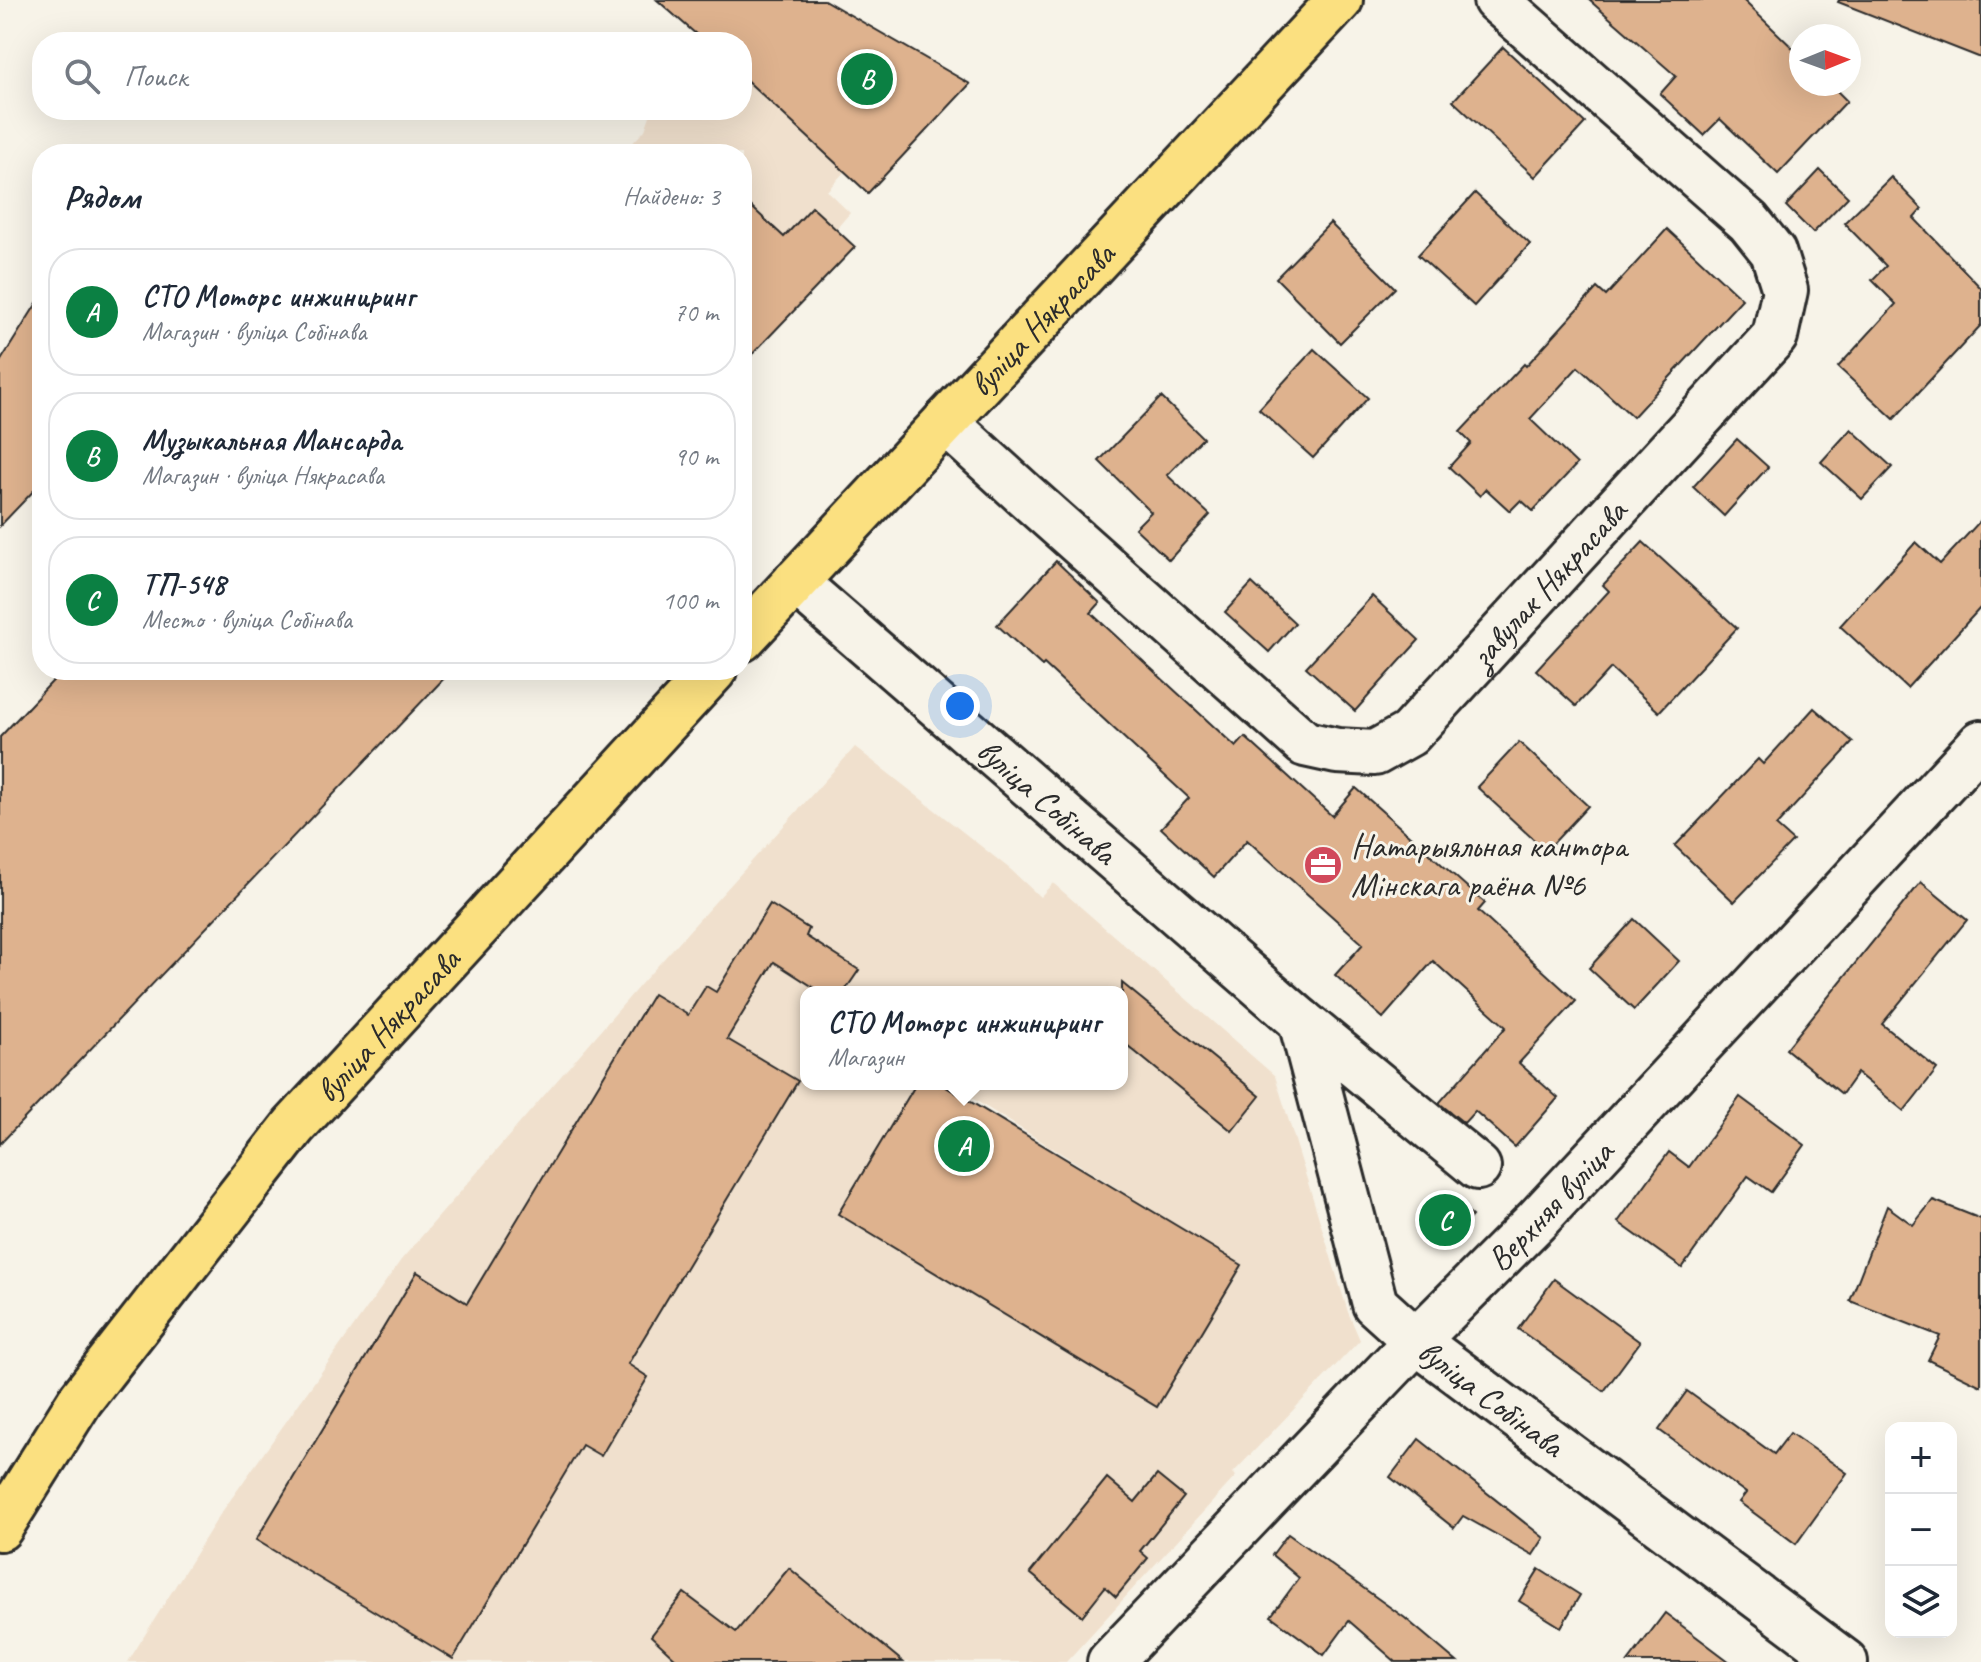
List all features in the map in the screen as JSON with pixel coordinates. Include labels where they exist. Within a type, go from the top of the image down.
[{"type":"main road","name":"вуліца Някрасава","points":[[752,628],[1340,0]]},
{"type":"main road","name":"вуліца Някрасава","points":[[0,1528],[81,1399],[294,1126],[705,680]]},
{"type":"main road","name":"вуліца Някрасава","points":[[0,1481],[81,1399]]},
{"type":"street","name":"завулак Някрасава","points":[[945,422],[1305,744],[1337,751],[1375,753],[1409,734],[1775,336],[1785,290],[1773,252],[1749,222],[1496,0]]},
{"type":"street","name":"вуліца Собінава","points":[[795,582],[1301,1021],[1478,1167]]},
{"type":"street","name":"Верхняя вуліца","points":[[1110,1662],[1416,1341],[1536,1221],[1981,743]]},
{"type":"street","name":"вуліца Собінава","points":[[1301,1021],[1375,1304],[1416,1341],[1845,1662]]},
{"type":"shaded area","points":[[752,85],[845,171],[827,191],[850,213],[836,229],[855,247],[752,355],[752,144],[632,144],[645,130],[648,120],[752,120]]},
{"type":"shaded area","points":[[855,747],[1010,869],[1040,897],[1053,883],[1275,1076],[1348,1312],[1360,1340],[1233,1473],[1236,1476],[1066,1662],[128,1662],[219,1516],[401,1260],[641,984]],"holes":[[[800,986],[1128,986],[1128,1090],[959,1090],[1159,1214],[951,1090],[800,1090]]]},
{"type":"building","points":[[657,0],[824,0],[970,84],[868,193],[752,85],[752,32],[694,32]]},
{"type":"building","points":[[1589,0],[1743,0],[1789,44],[1789,96],[1842,96],[1847,101],[1778,174],[1720,119],[1704,135],[1660,94],[1676,76]]},
{"type":"building","points":[[1981,0],[1981,58],[1838,2]]},
{"type":"building","points":[[1503,47],[1585,123],[1535,177],[1453,101]]},
{"type":"building","points":[[1820,170],[1848,197],[1813,233],[1786,206]]},
{"type":"building","points":[[1891,177],[1922,209],[1914,218],[1981,288],[1981,325],[1894,419],[1838,367],[1896,304],[1872,280],[1886,266],[1844,223]]},
{"type":"building","points":[[1475,193],[1530,244],[1474,306],[1418,255]]},
{"type":"building","points":[[752,207],[784,237],[812,207],[855,247],[752,355]]},
{"type":"building","points":[[1330,223],[1395,288],[1340,343],[1276,278]]},
{"type":"building","points":[[1667,229],[1742,299],[1633,417],[1578,367],[1530,419],[1577,464],[1533,511],[1521,500],[1510,511],[1486,489],[1480,496],[1449,467],[1471,443],[1460,432],[1597,288],[1606,296]]},
{"type":"building","points":[[32,311],[32,492],[0,526],[0,362]]},
{"type":"building","points":[[1314,349],[1368,398],[1313,458],[1259,409]]},
{"type":"building","points":[[1161,397],[1203,438],[1167,475],[1210,515],[1169,560],[1135,528],[1151,512],[1099,461]]},
{"type":"building","points":[[1851,429],[1892,467],[1862,499],[1821,462]]},
{"type":"building","points":[[1737,439],[1768,467],[1724,516],[1693,487]]},
{"type":"building","points":[[1981,520],[1981,607],[1907,688],[1840,626],[1916,542],[1940,564]]},
{"type":"building","points":[[1643,542],[1737,628],[1659,712],[1611,668],[1576,706],[1536,670],[1609,591],[1603,585]]},
{"type":"building","points":[[1056,561],[1100,603],[1091,613],[1236,747],[1245,737],[1332,816],[1356,788],[1485,903],[1478,911],[1576,1001],[1519,1063],[1558,1098],[1515,1147],[1475,1111],[1464,1123],[1439,1103],[1506,1027],[1433,961],[1383,1018],[1335,975],[1363,944],[1247,840],[1214,877],[1161,828],[1189,798],[1044,664],[1042,666],[997,625]]},
{"type":"building","points":[[1252,583],[1295,623],[1269,652],[1225,612]]},
{"type":"building","points":[[1372,596],[1419,640],[1355,711],[1306,667]]},
{"type":"building","points":[[54,680],[442,680],[0,1144],[0,737]]},
{"type":"building","points":[[1814,708],[1853,742],[1776,826],[1793,841],[1734,902],[1675,846],[1758,759],[1763,764]]},
{"type":"building","points":[[1519,742],[1588,806],[1546,851],[1477,787]]},
{"type":"building","points":[[1921,882],[1967,920],[1882,1024],[1937,1069],[1904,1111],[1857,1073],[1842,1094],[1786,1049]]},
{"type":"building","points":[[770,904],[809,929],[806,936],[859,970],[848,986],[812,986],[774,962],[727,1039],[798,1081],[628,1364],[648,1377],[601,1456],[582,1445],[453,1659],[256,1540],[417,1272],[467,1303],[653,994],[688,1015],[706,986],[716,992]]},
{"type":"building","points":[[1634,919],[1679,961],[1634,1010],[1589,968]]},
{"type":"building","points":[[1128,988],[1260,1096],[1232,1131],[1128,1046]]},
{"type":"building","points":[[912,1090],[951,1090],[1242,1265],[1157,1407],[838,1214]]},
{"type":"building","points":[[1740,1097],[1805,1145],[1771,1192],[1748,1176],[1682,1268],[1618,1222],[1669,1152],[1689,1167]]},
{"type":"building","points":[[1446,1193],[1472,1216],[1444,1248],[1418,1225]]},
{"type":"building","points":[[1933,1200],[1981,1219],[1981,1386],[1928,1360],[1940,1336],[1850,1301],[1887,1206],[1913,1225]]},
{"type":"building","points":[[1554,1279],[1640,1342],[1604,1391],[1518,1329]]},
{"type":"building","points":[[1687,1391],[1774,1454],[1790,1433],[1847,1473],[1796,1544],[1739,1502],[1746,1493],[1659,1430]]},
{"type":"building","points":[[1419,1439],[1544,1538],[1533,1555],[1463,1516],[1454,1528],[1390,1477]]},
{"type":"building","points":[[1157,1475],[1184,1497],[1140,1551],[1148,1558],[1116,1597],[1105,1587],[1082,1616],[1030,1573],[1107,1478],[1135,1502]]},
{"type":"building","points":[[1288,1534],[1405,1618],[1457,1662],[1396,1662],[1349,1621],[1324,1655],[1271,1616],[1299,1578],[1272,1555]]},
{"type":"building","points":[[789,1568],[903,1662],[679,1662],[651,1636],[684,1593],[736,1632]]},
{"type":"building","points":[[1539,1569],[1580,1595],[1561,1627],[1519,1601]]},
{"type":"building","points":[[1665,1613],[1730,1662],[1628,1662]]},
{"type":"place","name":"Музыкальная Мансарда","points":[[867,79]]},
{"type":"place","name":"Натарыяльная кантора Мінскага раёна №6","points":[[1323,865]]},
{"type":"place","name":"СТО Моторс инжиниринг","points":[[964,1146]]},
{"type":"place","name":"ТП-548","points":[[1445,1220]]}]
